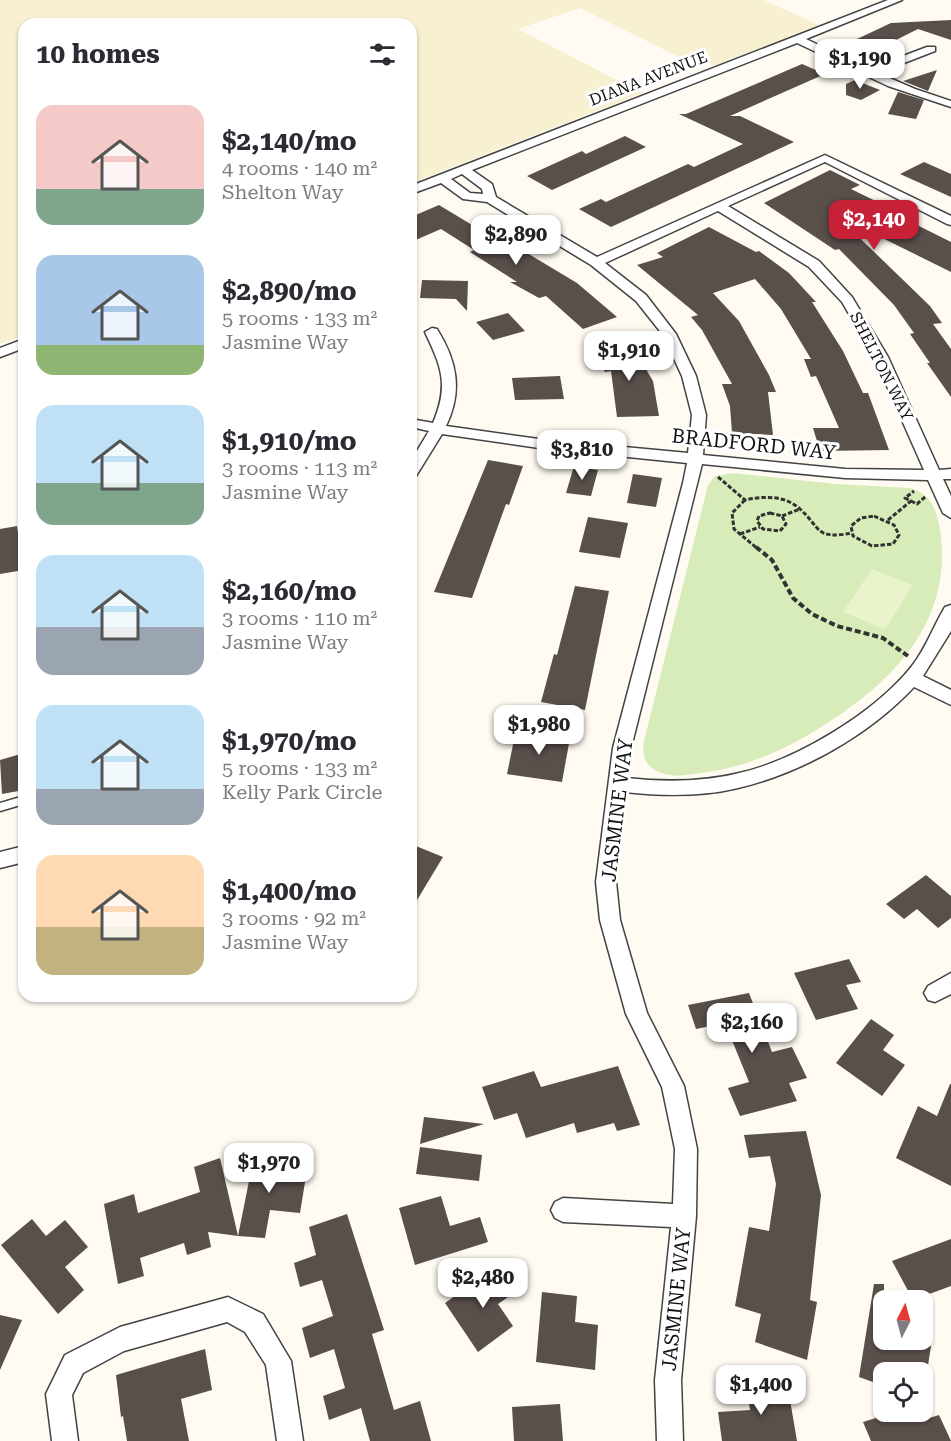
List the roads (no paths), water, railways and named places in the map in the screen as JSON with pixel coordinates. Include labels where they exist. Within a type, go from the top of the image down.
[{"type":"street","name":"DIANA AVENUE","points":[[417,188],[897,0]]},
{"type":"street","points":[[798,39],[935,100],[951,104]]},
{"type":"street","points":[[871,72],[931,49]]},
{"type":"street","points":[[596,262],[825,158],[951,221]]},
{"type":"street","name":"JASMINE WAY","points":[[463,170],[488,187],[490,199]]},
{"type":"street","name":"JASMINE WAY","points":[[442,178],[467,196],[490,199],[596,262],[641,298],[669,334],[689,376],[699,415],[696,459],[622,748],[606,882],[610,920],[637,1014],[673,1086],[686,1149],[684,1216],[668,1380],[670,1441]]},
{"type":"street","name":"SHELTON WAY","points":[[719,206],[814,264],[847,300],[943,475],[951,513]]},
{"type":"street","points":[[417,462],[449,404],[450,382],[447,365],[432,332]]},
{"type":"street","points":[[0,353],[18,346]]},
{"type":"street","name":"BRADFORD WAY","points":[[417,424],[436,429],[854,475],[897,477],[943,475]]},
{"type":"street","points":[[616,784],[654,788],[700,786],[738,781],[767,773],[820,746],[887,702],[912,678],[933,648],[951,611]]},
{"type":"street","points":[[912,678],[951,698]]},
{"type":"street","points":[[0,860],[18,856]]},
{"type":"street","points":[[563,1210],[684,1216]]},
{"type":"street","points":[[65,1441],[59,1394],[74,1364],[120,1340],[228,1309],[254,1323],[278,1361],[290,1441]]},
{"type":"lane","points":[[0,807],[18,802]]}]
